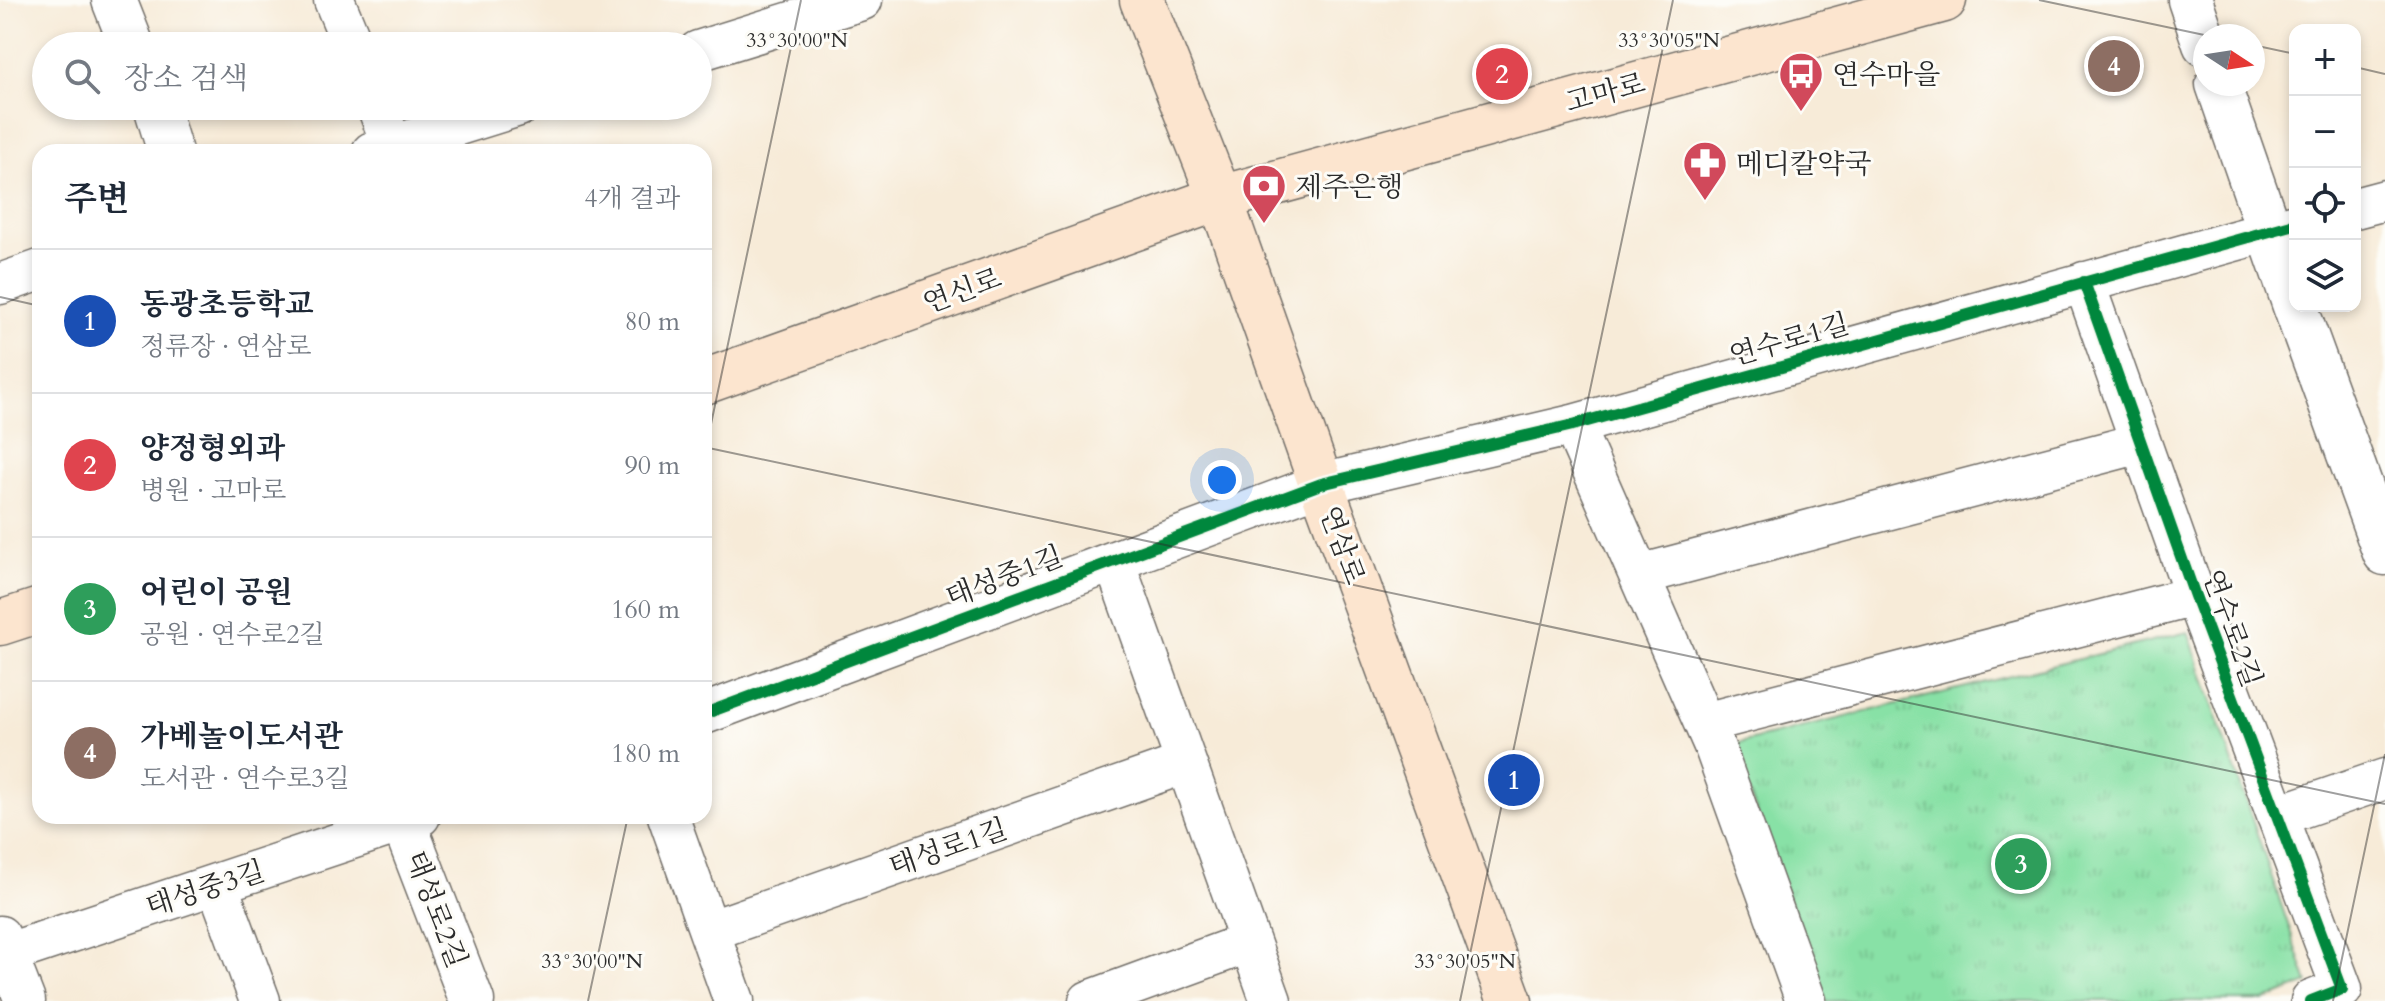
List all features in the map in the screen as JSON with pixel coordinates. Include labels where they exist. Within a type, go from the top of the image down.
[{"type":"main road","name":"연삼로","points":[[1142,0],[1220,198],[1510,1001]]},
{"type":"main road","name":"고마로","points":[[1220,198],[1944,0]]},
{"type":"main road","name":"연신로","points":[[712,379],[1220,198]]},
{"type":"main road","points":[[0,623],[32,613]]},
{"type":"street","points":[[114,0],[127,32]]},
{"type":"street","points":[[334,0],[347,32]]},
{"type":"street","points":[[712,47],[862,0]]},
{"type":"street","points":[[2190,0],[2198,24]]},
{"type":"street","points":[[2223,96],[2282,228],[2289,270]]},
{"type":"street","points":[[160,120],[168,144]]},
{"type":"street","points":[[379,120],[381,144]]},
{"type":"street","points":[[398,144],[474,120]]},
{"type":"street","points":[[2361,206],[2385,200]]},
{"type":"street","name":"연수로1길","points":[[1321,484],[1573,425],[2282,228]]},
{"type":"street","points":[[0,284],[32,273]]},
{"type":"street","name":"연수로2길","points":[[2084,282],[2277,816],[2333,997]]},
{"type":"street","points":[[2297,312],[2385,553]]},
{"type":"street","points":[[1573,425],[1715,748],[1806,1001]]},
{"type":"street","points":[[1639,575],[2141,443]]},
{"type":"street","name":"태성중1길","points":[[712,711],[1321,484]]},
{"type":"street","points":[[1114,561],[1271,1001]]},
{"type":"street","name":"연수로2길","points":[[1704,723],[2195,596]]},
{"type":"street","name":"태성로1길","points":[[709,931],[1186,763]]},
{"type":"street","points":[[2277,816],[2385,779]]},
{"type":"street","name":"태성중3길","points":[[2,949],[217,884],[391,824]]},
{"type":"street","name":"태성로2길","points":[[410,824],[472,1001]]},
{"type":"street","points":[[671,824],[734,1001]]},
{"type":"street","points":[[217,884],[260,1001]]},
{"type":"street","points":[[1089,1001],[1250,942]]},
{"type":"street","points":[[2,949],[25,1001]]},
{"type":"green space","points":[[2188,632],[2308,983],[2264,1001],[1826,1001],[1732,745]]},
{"type":"cycle path","points":[[712,711],[1321,484],[1573,425],[2289,226]]},
{"type":"cycle path","points":[[2084,282],[2195,596],[2342,989],[2311,1001]]},
{"type":"place","name":"가베놀이도서관","points":[[2114,66]]},
{"type":"place","name":"양정형외과","points":[[1502,74]]},
{"type":"place","name":"연수마을","points":[[1801,113]]},
{"type":"place","name":"메디칼약국","points":[[1705,202]]},
{"type":"place","name":"제주은행","points":[[1264,225]]},
{"type":"place","name":"동광초등학교","points":[[1514,780]]},
{"type":"place","name":"어린이 공원","points":[[2021,864]]}]
